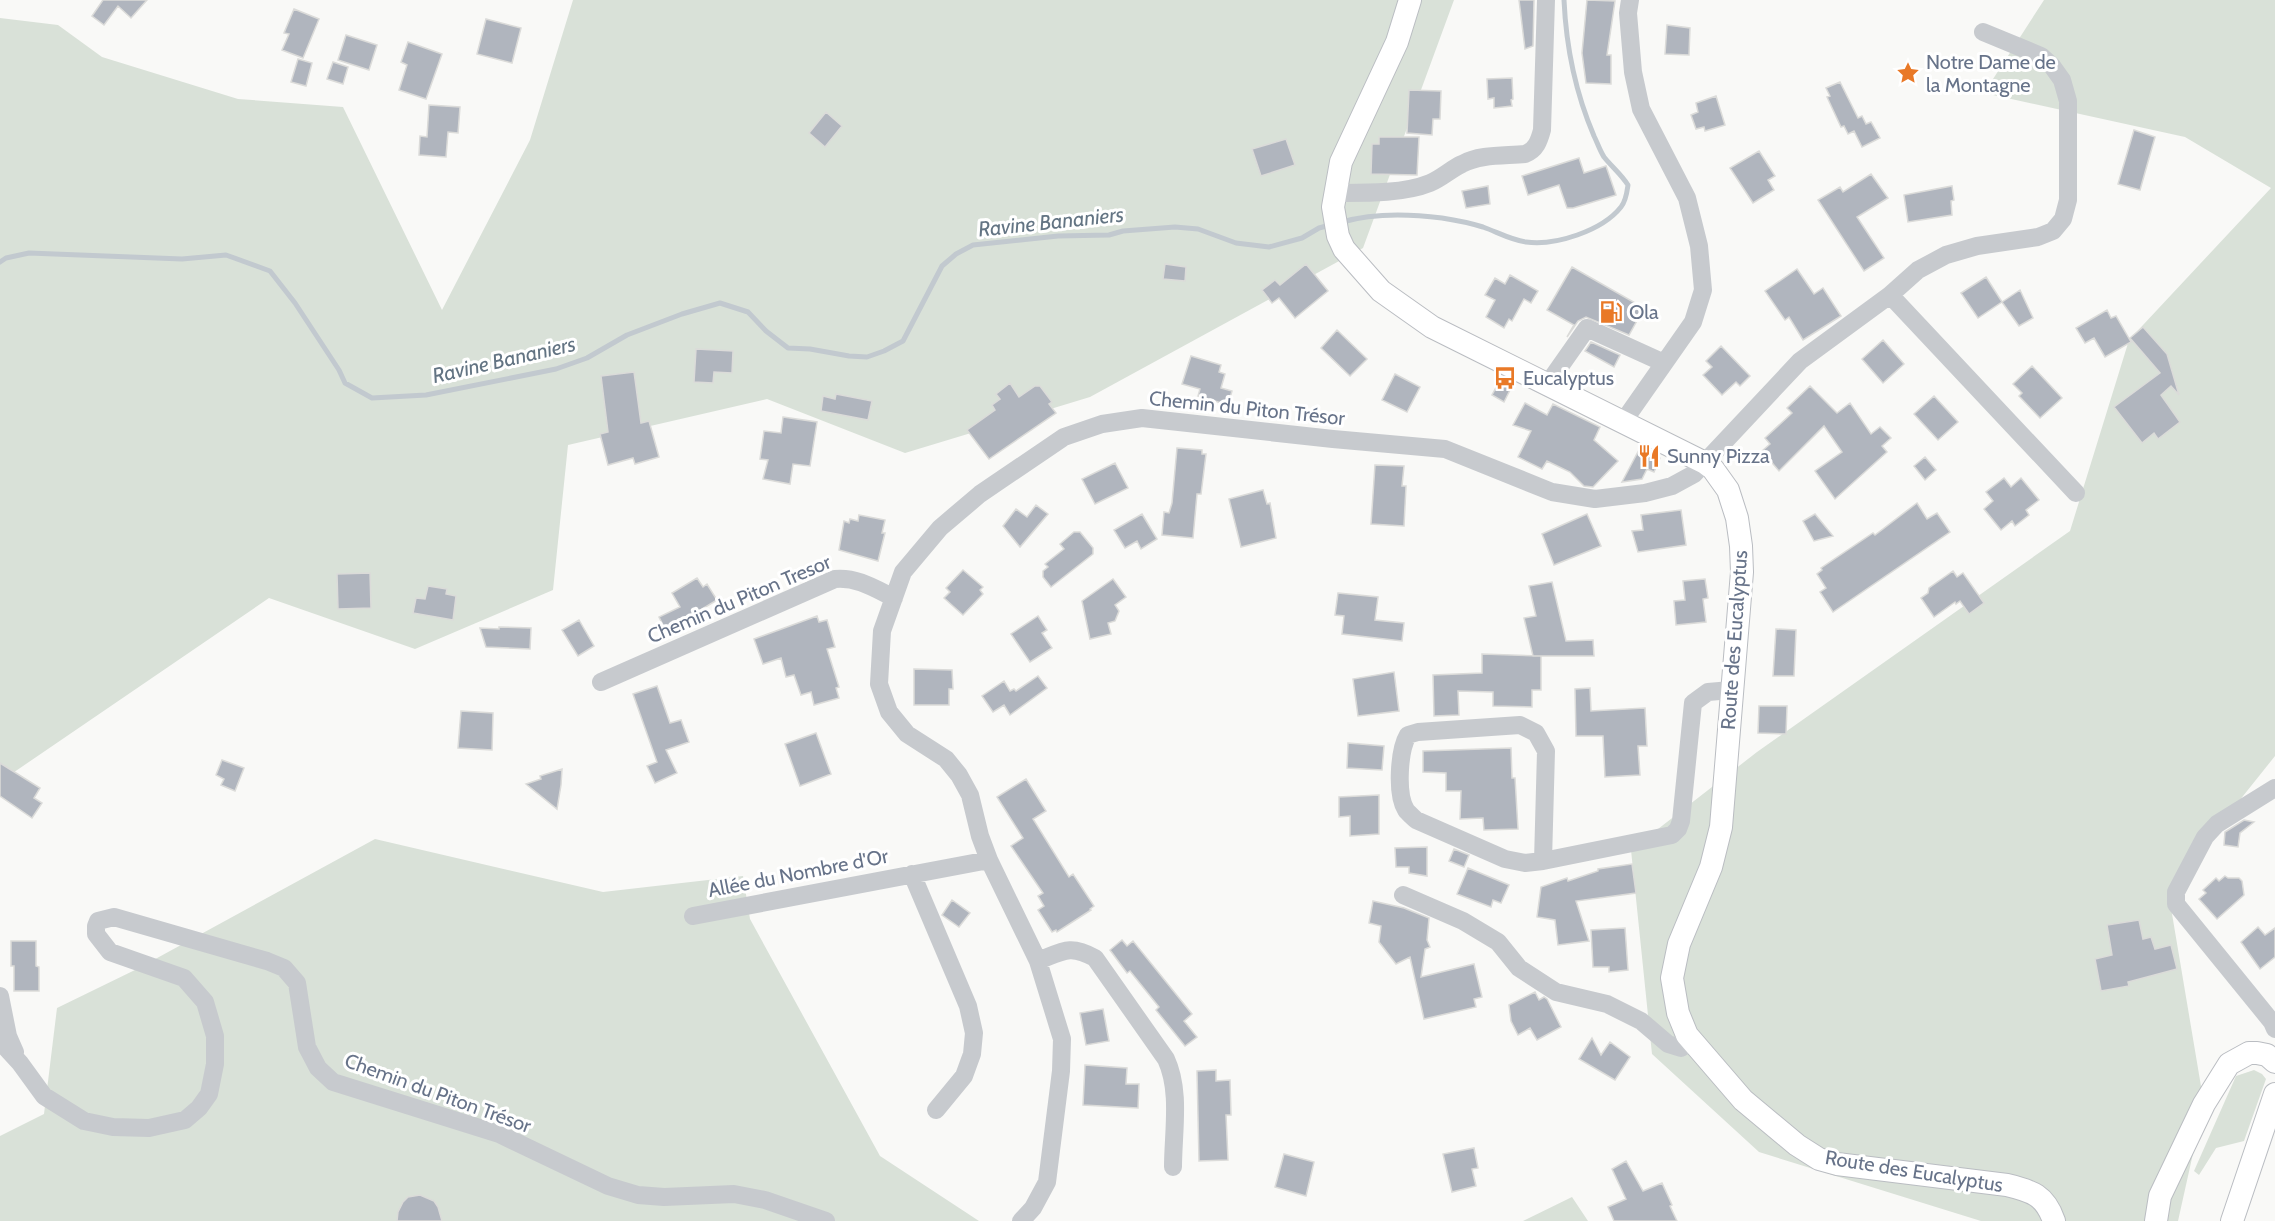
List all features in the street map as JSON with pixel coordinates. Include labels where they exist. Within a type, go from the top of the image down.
[{"type":"main road","name":"Route des Eucalyptus","points":[[1410,0],[1397,42],[1341,162],[1333,200],[1338,236],[1344,249],[1381,291],[1432,327],[1705,463],[1713,469],[1728,490],[1737,518],[1742,572],[1721,826],[1711,867],[1679,944],[1672,978],[1678,1013],[1687,1035],[1743,1100],[1797,1145],[1819,1159],[1837,1164],[2007,1185],[2029,1191],[2044,1200],[2054,1221]]},
{"type":"main road","points":[[2156,1221],[2160,1196],[2204,1104],[2229,1064],[2249,1053],[2272,1051]]},
{"type":"main road","points":[[2232,1221],[2275,1094]]},
{"type":"street","points":[[1333,200],[1430,183],[1475,158],[1525,154],[1532,151],[1538,143],[1542,130],[1546,0]]},
{"type":"street","points":[[1623,422],[1693,322],[1703,290],[1699,246],[1687,198],[1641,110],[1633,72],[1628,12],[1630,0]]},
{"type":"street","name":"Chemin du Piton Trésor","points":[[1021,1221],[1033,1208],[1047,1182],[1061,1071],[1062,1039],[1038,961],[989,860],[980,836],[970,795],[959,775],[946,759],[907,734],[889,712],[879,684],[882,631],[903,572],[940,528],[980,494],[1064,437],[1102,424],[1142,418],[1445,449],[1552,492],[1595,499],[1645,493],[1672,486],[1694,474],[1800,361],[1890,294],[1918,270],[1946,255],[1977,246],[2038,237],[2053,231],[2063,219],[2068,200],[2068,101],[2062,80],[2041,56],[1983,32]]},
{"type":"street","points":[[1890,294],[2076,493]]},
{"type":"street","points":[[1547,385],[1587,328],[1664,363]]},
{"type":"street","name":"Chemin du Piton Tresor","points":[[601,682],[835,579],[846,578],[861,581],[894,598]]},
{"type":"street","points":[[1544,861],[1546,752],[1536,734],[1520,725],[1418,732],[1408,735],[1402,745],[1400,793],[1405,809],[1416,820],[1505,859],[1525,863],[1544,861],[1672,835],[1678,830],[1681,821],[1693,703],[1708,692],[1731,690]]},
{"type":"street","points":[[2275,788],[2217,824],[2205,837],[2176,892],[2176,904],[2272,1022],[2275,1029]]},
{"type":"street","name":"Allée du Nombre d'Or","points":[[693,916],[989,860]]},
{"type":"street","name":"Allée du Nombre d'Or","points":[[912,874],[968,1006],[974,1033],[972,1054],[964,1076],[936,1110]]},
{"type":"street","points":[[1403,895],[1464,921],[1498,942],[1519,968],[1556,992],[1607,1004],[1641,1021],[1668,1044],[1681,1048],[1692,1041]]},
{"type":"street","name":"Chemin du Piton Trésor","points":[[0,1041],[44,1095],[84,1121],[113,1127],[149,1128],[185,1120],[199,1108],[209,1094],[215,1064],[215,1036],[205,1002],[184,978],[111,952],[96,934],[96,926],[98,921],[114,917],[267,961],[284,968],[297,982],[308,1047],[318,1068],[333,1082],[499,1134],[608,1186],[638,1195],[664,1197],[734,1194],[765,1200],[826,1221]]},
{"type":"street","points":[[1038,961],[1067,949],[1081,950],[1095,958],[1166,1059],[1174,1085],[1173,1167]]},
{"type":"street","points":[[0,996],[8,1036],[20,1063]]},
{"type":"shaded area","points":[[573,0],[1454,0],[1363,248],[1090,397],[905,453],[767,399],[568,445],[553,590],[415,649],[269,598],[4,779],[0,776],[0,18],[58,25],[102,57],[238,99],[343,107],[442,310],[530,140]]},
{"type":"shaded area","points":[[2044,0],[2275,0],[2275,756],[2168,890],[2204,1104],[2178,1221],[1981,1221],[1759,1152],[1652,1054],[1631,850],[1757,752],[2070,531],[2129,340],[2271,188],[2185,137],[1984,93]]},
{"type":"shaded area","points":[[375,839],[603,892],[743,876],[750,919],[880,1156],[979,1221],[0,1221],[0,1136],[44,1114],[57,1008],[137,969]]},
{"type":"shaded area","points":[[2254,1070],[2266,1079],[2244,1141],[2216,1148],[2199,1175],[2194,1171],[2236,1076]]},
{"type":"shaded area","points":[[1572,1197],[1588,1221],[1523,1221]]},
{"type":"building","points":[[103,0],[147,0],[131,18],[118,6],[104,25],[92,16]]},
{"type":"building","points":[[1519,0],[1534,0],[1533,46],[1525,49]]},
{"type":"building","points":[[1587,0],[1615,1],[1607,55],[1611,55],[1611,84],[1586,83],[1582,53]]},
{"type":"building","points":[[294,9],[319,19],[303,58],[282,50],[289,34],[284,33]]},
{"type":"building","points":[[486,19],[521,28],[512,63],[477,54]]},
{"type":"building","points":[[1667,25],[1690,28],[1689,55],[1665,54]]},
{"type":"building","points":[[346,35],[377,45],[369,70],[338,60]]},
{"type":"building","points":[[408,42],[442,54],[426,99],[399,90],[407,65],[401,62]]},
{"type":"building","points":[[298,59],[312,63],[306,86],[291,82]]},
{"type":"building","points":[[333,62],[348,67],[343,84],[327,79]]},
{"type":"building","points":[[1512,78],[1512,106],[1494,108],[1494,98],[1488,99],[1487,79]]},
{"type":"building","points":[[1840,82],[1858,118],[1862,116],[1866,124],[1871,122],[1880,138],[1862,147],[1854,131],[1848,134],[1844,126],[1841,127],[1827,97],[1830,96],[1826,88]]},
{"type":"building","points":[[1409,90],[1441,91],[1440,119],[1433,119],[1432,135],[1407,133]]},
{"type":"building","points":[[1716,96],[1725,125],[1705,131],[1704,127],[1696,129],[1691,115],[1698,112],[1696,103]]},
{"type":"building","points":[[429,105],[460,107],[458,133],[448,132],[446,157],[419,155],[420,136],[427,137]]},
{"type":"building","points":[[826,112],[842,126],[825,147],[809,133]]},
{"type":"building","points":[[2134,130],[2155,137],[2140,190],[2118,184]]},
{"type":"building","points":[[1379,137],[1419,137],[1417,175],[1371,174],[1372,144],[1379,144]]},
{"type":"building","points":[[1286,139],[1295,165],[1261,176],[1252,149]]},
{"type":"building","points":[[1759,151],[1775,176],[1768,180],[1774,190],[1753,203],[1730,168]]},
{"type":"building","points":[[1579,158],[1584,173],[1606,166],[1616,195],[1567,208],[1559,185],[1528,195],[1522,176]]},
{"type":"building","points":[[1871,174],[1888,198],[1857,217],[1884,258],[1864,271],[1818,200],[1840,187],[1843,192]]},
{"type":"building","points":[[1488,186],[1490,204],[1466,208],[1462,191]]},
{"type":"building","points":[[1952,186],[1954,200],[1951,201],[1952,215],[1908,222],[1904,195]]},
{"type":"building","points":[[1165,264],[1186,267],[1185,281],[1163,279]]},
{"type":"building","points":[[1306,264],[1328,291],[1295,318],[1279,298],[1272,303],[1262,290],[1275,280],[1280,285]]},
{"type":"building","points":[[1572,267],[1644,308],[1629,335],[1586,317],[1578,321],[1567,337],[1574,325],[1547,310]]},
{"type":"building","points":[[1797,269],[1814,294],[1823,288],[1841,316],[1803,340],[1789,317],[1785,320],[1765,291]]},
{"type":"building","points":[[1510,275],[1538,291],[1531,303],[1524,299],[1512,321],[1509,319],[1504,328],[1486,317],[1495,300],[1485,295],[1495,278],[1505,284]]},
{"type":"building","points":[[1986,277],[2002,302],[1978,318],[1961,293]]},
{"type":"building","points":[[2020,290],[2033,318],[2019,326],[2002,302]]},
{"type":"building","points":[[2107,310],[2111,318],[2116,316],[2131,342],[2105,357],[2094,338],[2085,343],[2076,328]]},
{"type":"building","points":[[2143,327],[2167,354],[2179,395],[2171,386],[2161,395],[2180,422],[2158,439],[2154,433],[2142,443],[2114,407],[2160,373],[2130,338]]},
{"type":"building","points":[[1337,330],[1367,359],[1350,376],[1321,348]]},
{"type":"building","points":[[1883,340],[1904,364],[1883,383],[1862,359]]},
{"type":"building","points":[[1591,342],[1620,355],[1614,367],[1585,351]]},
{"type":"building","points":[[1721,346],[1750,376],[1740,386],[1736,382],[1722,395],[1703,375],[1712,367],[1706,361]]},
{"type":"building","points":[[696,349],[733,351],[732,373],[714,372],[713,383],[694,382]]},
{"type":"building","points":[[1191,356],[1221,365],[1219,372],[1225,374],[1221,388],[1232,391],[1228,405],[1198,396],[1200,389],[1182,384]]},
{"type":"building","points":[[2032,366],[2062,398],[2040,418],[2019,396],[2022,393],[2013,384]]},
{"type":"building","points":[[634,372],[641,423],[649,421],[659,457],[635,464],[633,458],[608,465],[600,434],[608,432],[601,376]]},
{"type":"building","points":[[1395,374],[1420,387],[1407,412],[1382,400]]},
{"type":"building","points":[[1499,382],[1511,388],[1504,402],[1492,395]]},
{"type":"building","points":[[1010,383],[1019,397],[1035,386],[1040,386],[1052,402],[1049,404],[1056,413],[989,459],[967,430],[995,410],[992,405],[1000,399],[996,394]]},
{"type":"building","points":[[1810,386],[1837,413],[1850,403],[1871,434],[1880,427],[1891,438],[1882,446],[1887,452],[1835,499],[1815,471],[1842,452],[1824,426],[1779,471],[1762,451],[1770,444],[1765,438],[1792,413],[1787,408]]},
{"type":"building","points":[[836,394],[872,401],[868,420],[821,411],[823,396],[835,399]]},
{"type":"building","points":[[1934,396],[1958,422],[1938,440],[1914,414]]},
{"type":"building","points":[[1525,403],[1547,415],[1553,404],[1600,427],[1594,440],[1618,461],[1593,487],[1584,486],[1570,472],[1547,461],[1542,469],[1518,457],[1531,431],[1513,425]]},
{"type":"building","points":[[783,417],[817,422],[810,466],[793,464],[790,484],[763,479],[768,460],[760,459],[764,431],[781,433]]},
{"type":"building","points":[[1177,448],[1202,450],[1202,454],[1206,454],[1201,494],[1197,494],[1193,538],[1162,535],[1164,512],[1169,513],[1172,503]]},
{"type":"building","points":[[1640,448],[1660,458],[1654,472],[1647,469],[1642,479],[1622,482]]},
{"type":"building","points":[[1925,457],[1936,470],[1925,480],[1914,466]]},
{"type":"building","points":[[1115,463],[1128,488],[1095,504],[1082,479]]},
{"type":"building","points":[[1375,465],[1404,466],[1402,486],[1406,486],[1404,526],[1371,524]]},
{"type":"building","points":[[2004,478],[2011,487],[2021,478],[2039,500],[2026,510],[2029,515],[2015,526],[2012,521],[2001,530],[1984,509],[1993,501],[1986,492]]},
{"type":"building","points":[[1263,490],[1267,504],[1270,503],[1276,538],[1241,547],[1229,499]]},
{"type":"building","points":[[1917,503],[1927,519],[1937,513],[1950,532],[1833,612],[1820,592],[1826,588],[1817,574],[1822,570],[1821,568],[1873,533],[1875,535]]},
{"type":"building","points":[[1036,505],[1048,514],[1020,547],[1003,526],[1016,509],[1027,517]]},
{"type":"building","points":[[1681,510],[1686,545],[1638,552],[1632,531],[1643,530],[1641,515]]},
{"type":"building","points":[[1142,514],[1157,539],[1141,549],[1137,541],[1125,548],[1114,530]]},
{"type":"building","points":[[1587,514],[1601,546],[1554,565],[1542,534]]},
{"type":"building","points":[[1815,514],[1833,536],[1814,541],[1803,521]]},
{"type":"building","points":[[859,515],[885,520],[882,533],[885,533],[878,561],[839,550],[844,521],[849,523],[850,519],[858,521]]},
{"type":"building","points":[[1074,532],[1080,532],[1093,548],[1093,554],[1051,587],[1043,577],[1043,571],[1048,567],[1045,564],[1064,549],[1060,544]]},
{"type":"building","points":[[963,570],[983,587],[980,590],[983,594],[963,615],[944,598],[950,592],[946,588]]},
{"type":"building","points":[[1953,571],[1957,577],[1963,573],[1984,603],[1969,614],[1960,601],[1956,604],[1955,602],[1934,617],[1921,598],[1928,593],[1929,588]]},
{"type":"building","points":[[370,573],[371,608],[338,609],[337,574]]},
{"type":"building","points":[[697,578],[703,587],[707,584],[717,600],[666,631],[659,617],[680,607],[672,593]]},
{"type":"building","points":[[1113,579],[1126,597],[1115,605],[1119,611],[1115,621],[1108,623],[1111,634],[1090,639],[1082,601]]},
{"type":"building","points":[[1705,579],[1708,598],[1703,599],[1706,622],[1676,625],[1674,601],[1685,600],[1683,581]]},
{"type":"building","points":[[1552,582],[1566,641],[1593,640],[1594,656],[1541,656],[1541,690],[1532,690],[1532,707],[1493,706],[1493,692],[1458,691],[1459,715],[1434,716],[1433,675],[1482,673],[1482,654],[1533,656],[1524,618],[1536,616],[1529,586]]},
{"type":"building","points":[[428,586],[447,589],[446,594],[456,596],[453,620],[413,613],[416,598],[425,599]]},
{"type":"building","points":[[1338,593],[1378,597],[1375,620],[1404,623],[1402,641],[1342,634],[1344,616],[1335,615]]},
{"type":"building","points":[[817,616],[819,622],[827,620],[835,647],[827,649],[839,687],[836,688],[839,698],[814,705],[811,692],[801,695],[794,675],[786,677],[781,658],[763,664],[754,639]]},
{"type":"building","points":[[1038,616],[1047,630],[1042,633],[1052,648],[1030,662],[1011,634]]},
{"type":"building","points":[[579,620],[594,646],[578,656],[562,630]]},
{"type":"building","points":[[499,627],[531,628],[530,649],[486,647],[480,628],[499,629]]},
{"type":"building","points":[[1776,629],[1796,630],[1794,676],[1773,676]]},
{"type":"building","points":[[914,669],[952,670],[953,689],[949,689],[949,705],[914,705]]},
{"type":"building","points":[[1394,672],[1399,711],[1358,716],[1353,679]]},
{"type":"building","points":[[1038,676],[1047,688],[1010,715],[1004,705],[993,712],[982,696],[1004,681],[1010,691],[1014,689],[1016,691]]},
{"type":"building","points":[[657,686],[670,723],[681,720],[689,742],[666,750],[677,773],[655,783],[647,766],[657,762],[633,694]]},
{"type":"building","points":[[1590,688],[1591,711],[1645,708],[1647,746],[1638,746],[1640,775],[1605,777],[1603,736],[1576,736],[1575,689]]},
{"type":"building","points":[[1759,706],[1787,706],[1786,734],[1758,733]]},
{"type":"building","points":[[461,711],[493,713],[492,750],[458,748]]},
{"type":"building","points":[[816,733],[831,774],[800,786],[785,744]]},
{"type":"building","points":[[1348,743],[1384,746],[1382,770],[1347,768]]},
{"type":"building","points":[[1511,748],[1518,829],[1484,830],[1483,818],[1460,819],[1461,791],[1446,791],[1446,773],[1423,772],[1423,751]]},
{"type":"building","points":[[222,760],[244,768],[235,791],[221,785],[224,779],[216,775]]},
{"type":"building","points":[[0,763],[40,788],[34,798],[42,803],[32,818],[0,796]]},
{"type":"building","points":[[562,769],[557,809],[526,784],[541,779],[540,776]]},
{"type":"building","points":[[1026,779],[1046,811],[1033,819],[1069,877],[1073,874],[1094,906],[1057,932],[1056,930],[1052,932],[1038,910],[1044,906],[1038,896],[1043,893],[1011,846],[1023,838],[997,797]]},
{"type":"building","points":[[1379,795],[1379,834],[1350,836],[1350,816],[1339,817],[1339,797]]},
{"type":"building","points":[[2244,820],[2254,822],[2240,833],[2238,847],[2224,845],[2225,832]]},
{"type":"building","points":[[1427,847],[1427,876],[1409,873],[1409,867],[1396,867],[1395,848]]},
{"type":"building","points":[[1454,849],[1469,855],[1464,867],[1449,861]]},
{"type":"building","points":[[1632,864],[1636,893],[1576,901],[1589,941],[1558,945],[1555,920],[1537,917],[1541,887],[1567,878],[1568,881],[1598,871],[1598,869]]},
{"type":"building","points":[[1468,868],[1509,885],[1501,903],[1493,900],[1491,907],[1457,894]]},
{"type":"building","points":[[2225,876],[2239,878],[2242,881],[2244,895],[2217,919],[2199,899],[2206,893],[2203,890],[2216,878],[2219,881]]},
{"type":"building","points":[[952,900],[970,913],[959,927],[942,915]]},
{"type":"building","points":[[1373,901],[1404,908],[1429,918],[1427,940],[1430,947],[1425,949],[1421,977],[1474,964],[1482,997],[1474,999],[1476,1007],[1424,1019],[1410,957],[1396,964],[1379,942],[1381,926],[1369,923]]},
{"type":"building","points":[[2139,920],[2143,939],[2151,937],[2155,949],[2171,945],[2177,969],[2128,982],[2129,986],[2101,991],[2095,959],[2112,955],[2107,925]]},
{"type":"building","points":[[2258,927],[2265,935],[2275,928],[2275,957],[2260,969],[2241,942]]},
{"type":"building","points":[[1625,928],[1628,970],[1609,972],[1609,967],[1593,967],[1591,930]]},
{"type":"building","points":[[1122,940],[1127,946],[1133,941],[1192,1014],[1184,1021],[1197,1037],[1185,1046],[1156,1010],[1159,1007],[1130,971],[1127,973],[1110,950]]},
{"type":"building","points":[[11,941],[36,941],[39,991],[14,991]]},
{"type":"building","points":[[1535,992],[1539,1000],[1544,997],[1547,999],[1561,1027],[1537,1040],[1530,1028],[1518,1035],[1511,1021],[1509,1005]]},
{"type":"building","points":[[1103,1009],[1109,1041],[1086,1045],[1080,1013]]},
{"type":"building","points":[[1592,1038],[1601,1055],[1610,1042],[1630,1057],[1615,1080],[1579,1059]]},
{"type":"building","points":[[1085,1065],[1127,1068],[1126,1084],[1139,1084],[1138,1108],[1083,1105]]},
{"type":"building","points":[[1216,1070],[1216,1081],[1230,1080],[1231,1115],[1226,1115],[1228,1160],[1199,1161],[1197,1071]]},
{"type":"building","points":[[1474,1148],[1478,1168],[1472,1169],[1476,1186],[1452,1192],[1443,1154]]},
{"type":"building","points":[[1284,1154],[1314,1162],[1306,1196],[1275,1187]]},
{"type":"building","points":[[1626,1161],[1643,1191],[1662,1183],[1677,1221],[1614,1221],[1608,1207],[1626,1199],[1612,1169]]},
{"type":"building","points":[[420,1195],[434,1201],[442,1221],[397,1221],[403,1202],[408,1197]]},
{"type":"waterway","name":"Ravine Bananiers","points":[[1342,222],[1379,216],[1430,217],[1468,223],[1515,240],[1538,243],[1577,235],[1613,216],[1624,202],[1628,185],[1604,157],[1582,103],[1573,69],[1564,0]]},
{"type":"waterway","name":"Ravine Bananiers","points":[[0,262],[6,258],[29,253],[182,259],[226,255],[270,271],[295,303],[339,370],[345,383],[372,398],[426,395],[556,369],[587,358],[627,335],[682,314],[720,303],[748,312],[766,331],[788,348],[867,357],[903,341],[942,266],[956,254],[973,245],[1058,236],[1109,235],[1123,231],[1175,227],[1198,229],[1236,243],[1269,247],[1302,238],[1319,228],[1330,225]]},
{"type":"place","name":"Notre Dame de la Montagne","points":[[1908,73]]},
{"type":"place","name":"Ola","points":[[1611,312]]},
{"type":"place","name":"Eucalyptus","points":[[1505,378]]},
{"type":"place","name":"Sunny Pizza","points":[[1649,456]]}]
